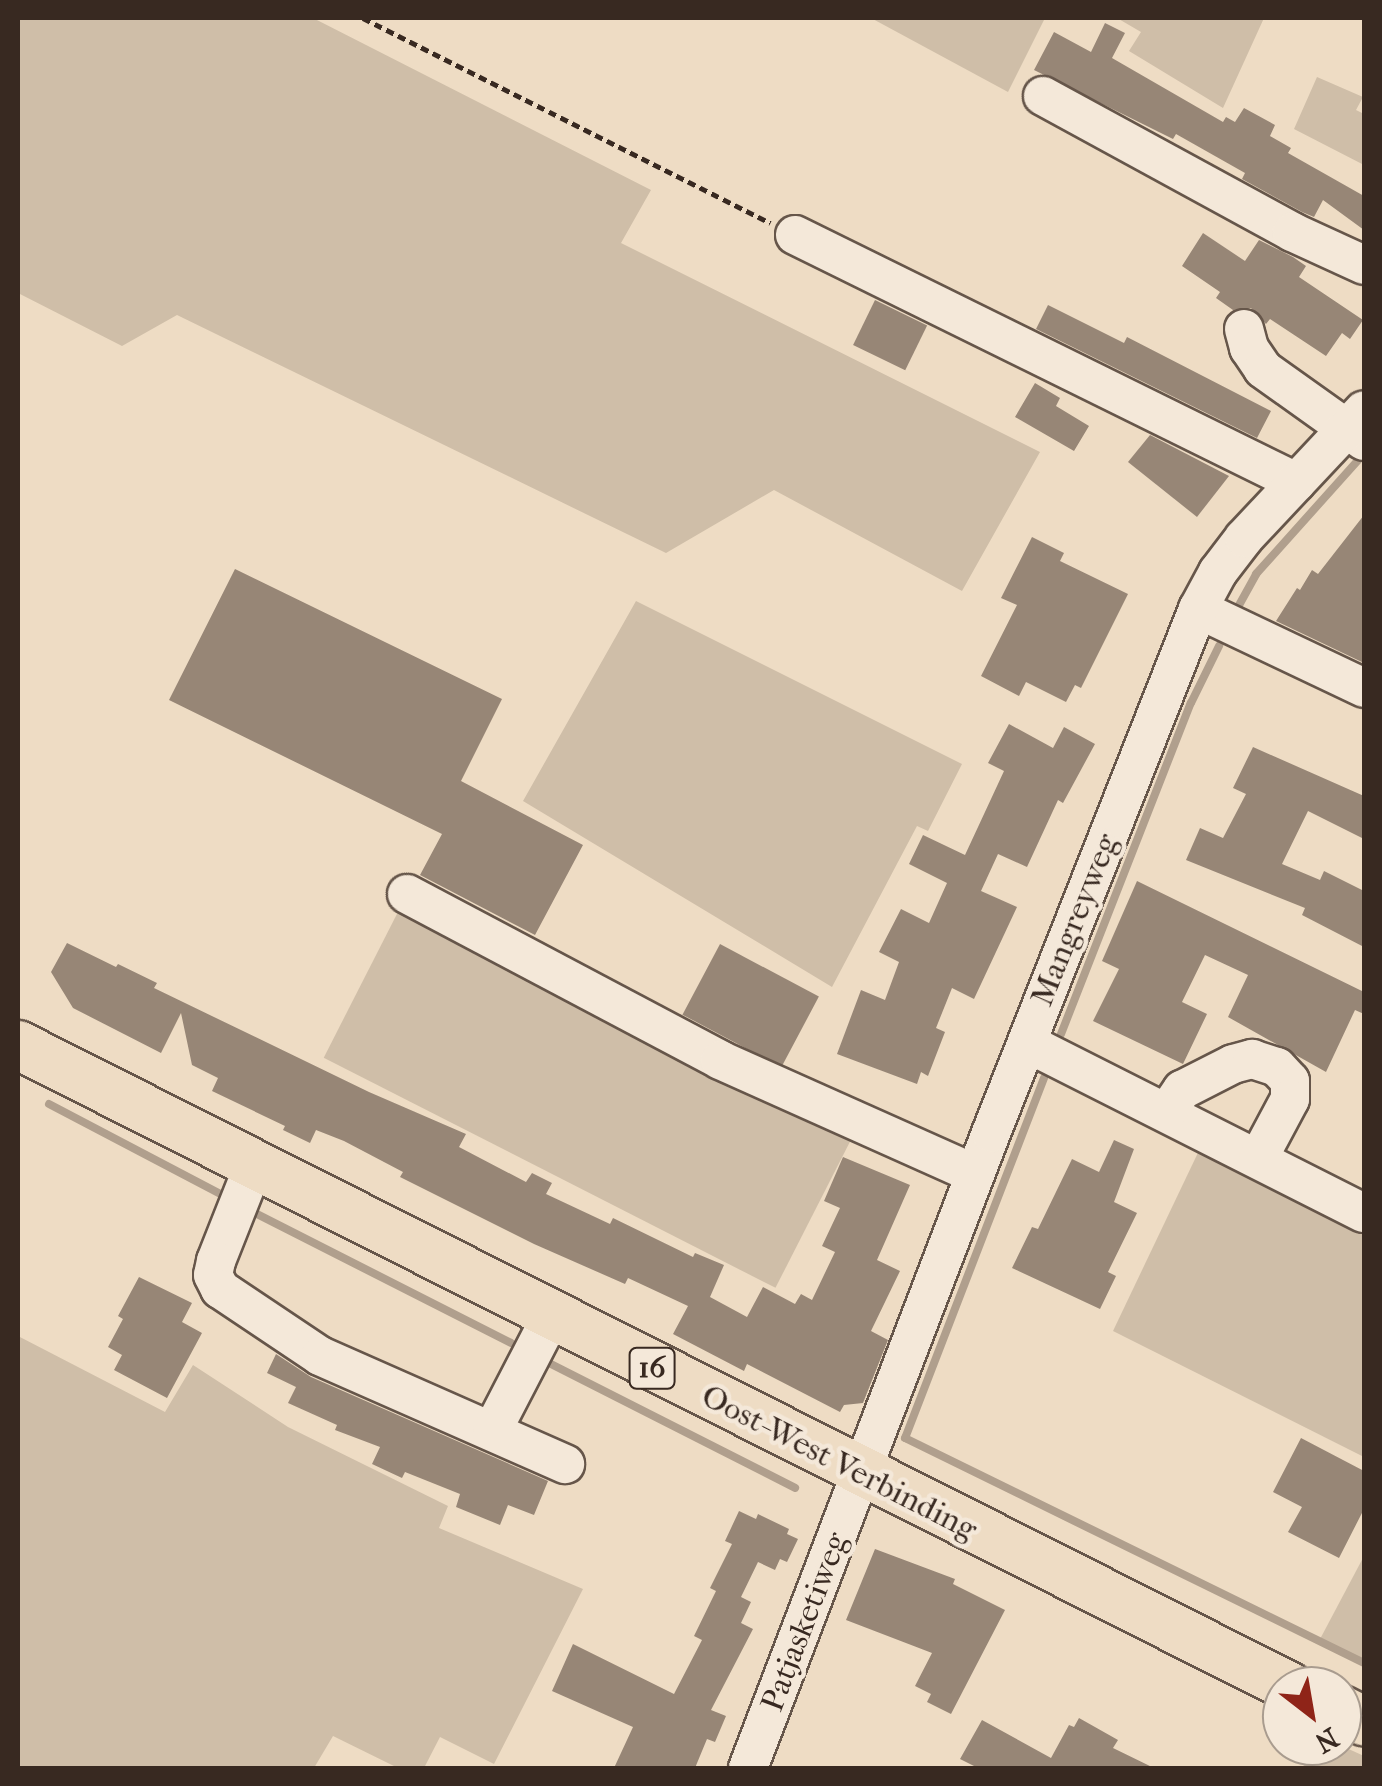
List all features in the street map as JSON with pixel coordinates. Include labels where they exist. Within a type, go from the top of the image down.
[{"type":"main road","name":"Oost-West Verbinding","points":[[18,1045],[863,1475],[1262,1673]]},
{"type":"street","points":[[1043,96],[1292,232],[1364,265]]},
{"type":"street","points":[[794,236],[1296,482]]},
{"type":"street","points":[[1244,328],[1249,348],[1263,370],[1358,427]]},
{"type":"street","name":"Mangreyweg","points":[[863,1475],[975,1174],[1198,609],[1218,572],[1296,482],[1358,427]]},
{"type":"street","points":[[1198,609],[1364,688]]},
{"type":"street","points":[[407,894],[720,1060],[975,1174]]},
{"type":"street","points":[[1027,1043],[1364,1213]]},
{"type":"street","points":[[1167,1112],[1182,1090],[1233,1064],[1252,1059],[1277,1067],[1290,1081],[1290,1100],[1258,1159]]},
{"type":"street","points":[[254,1166],[216,1262],[213,1274],[220,1289],[320,1356],[564,1464]]},
{"type":"street","points":[[492,1431],[551,1316]]},
{"type":"street","name":"Patjasketiweg","points":[[748,1768],[863,1475]]},
{"type":"path","points":[[363,18],[794,236]]},
{"type":"shaded area","points":[[18,18],[313,18],[651,190],[621,243],[1040,452],[962,591],[774,490],[666,553],[177,315],[122,346],[18,293]]},
{"type":"shaded area","points":[[871,18],[1045,18],[1008,92]]},
{"type":"shaded area","points":[[1117,18],[1264,18],[1223,108],[1129,51],[1141,32]]},
{"type":"shaded area","points":[[1317,77],[1363,97],[1356,110],[1364,114],[1364,165],[1294,129]]},
{"type":"shaded area","points":[[636,601],[962,764],[928,831],[917,826],[832,987],[523,801]]},
{"type":"shaded area","points":[[400,908],[852,1138],[775,1288],[324,1058]]},
{"type":"shaded area","points":[[1205,1138],[1364,1218],[1364,1457],[1113,1331]]},
{"type":"shaded area","points":[[18,1336],[165,1412],[193,1365],[288,1427],[448,1506],[439,1528],[583,1589],[494,1764],[440,1737],[424,1768],[398,1768],[333,1736],[314,1768],[18,1768]]},
{"type":"shaded area","points":[[1364,1556],[1364,1663],[1319,1641]]},
{"type":"shaded area","points":[[1364,1756],[1364,1768],[1302,1768],[1362,1766]]},
{"type":"building","points":[[1105,23],[1125,33],[1112,58],[1223,122],[1226,117],[1235,122],[1244,108],[1275,125],[1270,136],[1291,148],[1288,153],[1364,196],[1364,230],[1323,200],[1314,217],[1302,212],[1242,179],[1245,173],[1176,134],[1173,139],[1034,70],[1054,32],[1091,52]]},
{"type":"building","points":[[1203,233],[1245,261],[1259,240],[1293,257],[1306,266],[1299,277],[1363,320],[1350,339],[1342,333],[1326,356],[1270,319],[1266,324],[1251,308],[1233,310],[1216,298],[1220,292],[1182,266]]},
{"type":"building","points":[[875,300],[927,325],[905,370],[853,345]]},
{"type":"building","points":[[1048,305],[1124,343],[1127,337],[1271,411],[1257,438],[1036,329]]},
{"type":"building","points":[[1035,383],[1060,398],[1056,406],[1089,426],[1074,451],[1015,417]]},
{"type":"building","points":[[1150,435],[1229,476],[1197,517],[1128,462]]},
{"type":"building","points":[[1364,515],[1364,663],[1276,621],[1297,588],[1300,590],[1312,570],[1318,574]]},
{"type":"building","points":[[1032,537],[1064,553],[1060,561],[1128,594],[1081,688],[1075,685],[1066,702],[1026,682],[1019,696],[981,676],[1017,605],[1001,598]]},
{"type":"building","points":[[235,569],[502,699],[461,781],[583,845],[535,935],[420,875],[442,834],[169,700]]},
{"type":"building","points":[[1009,724],[1053,748],[1064,727],[1095,744],[1063,803],[1058,800],[1027,867],[998,854],[981,891],[1017,907],[974,999],[952,988],[936,1028],[945,1032],[928,1076],[921,1072],[917,1084],[837,1054],[861,990],[885,1000],[899,962],[879,952],[901,909],[929,923],[947,883],[909,864],[923,835],[965,855],[1004,771],[988,763]]},
{"type":"building","points":[[1253,747],[1364,796],[1364,839],[1308,811],[1282,864],[1320,880],[1324,871],[1364,891],[1364,947],[1302,915],[1305,908],[1186,860],[1200,828],[1223,838],[1246,794],[1233,788]]},
{"type":"building","points":[[1137,881],[1364,992],[1364,1014],[1355,1010],[1326,1072],[1228,1017],[1248,975],[1205,955],[1182,1002],[1207,1014],[1183,1064],[1093,1021],[1119,969],[1102,961]]},
{"type":"building","points":[[67,943],[157,983],[154,988],[369,1092],[466,1134],[459,1147],[526,1182],[532,1173],[552,1183],[546,1194],[610,1224],[613,1218],[693,1257],[695,1253],[724,1265],[710,1297],[747,1317],[763,1287],[795,1304],[801,1294],[812,1300],[835,1252],[822,1246],[840,1208],[824,1201],[843,1157],[910,1185],[877,1260],[900,1271],[871,1331],[888,1340],[863,1403],[844,1405],[840,1412],[747,1364],[744,1371],[673,1334],[688,1306],[628,1278],[625,1284],[534,1244],[400,1177],[403,1172],[344,1141],[316,1130],[310,1143],[283,1130],[285,1126],[212,1091],[218,1078],[192,1065],[181,1013],[161,1053],[73,1008],[51,972]]},
{"type":"building","points":[[720,944],[819,997],[781,1067],[682,1015]]},
{"type":"building","points":[[1114,1140],[1134,1149],[1114,1202],[1137,1213],[1108,1272],[1116,1276],[1100,1309],[1012,1268],[1032,1227],[1038,1229],[1072,1159],[1099,1172]]},
{"type":"building","points":[[139,1277],[192,1303],[182,1322],[202,1333],[167,1398],[114,1370],[122,1355],[108,1347],[123,1319],[118,1316]]},
{"type":"building","points":[[276,1354],[311,1377],[548,1481],[534,1515],[508,1505],[500,1525],[456,1507],[460,1494],[405,1472],[402,1478],[372,1464],[380,1447],[335,1430],[337,1425],[288,1403],[296,1387],[267,1373]]},
{"type":"building","points":[[1301,1438],[1364,1471],[1364,1509],[1339,1558],[1288,1532],[1302,1507],[1273,1492]]},
{"type":"building","points":[[739,1511],[756,1519],[758,1514],[789,1529],[787,1534],[798,1539],[787,1562],[780,1559],[775,1570],[758,1562],[741,1597],[751,1602],[741,1623],[753,1629],[711,1710],[726,1716],[715,1742],[707,1739],[695,1768],[614,1768],[633,1727],[552,1691],[573,1644],[674,1694],[702,1640],[694,1636],[716,1591],[710,1588],[732,1544],[725,1541]]},
{"type":"building","points":[[875,1549],[955,1579],[953,1584],[1005,1610],[951,1714],[927,1702],[931,1694],[915,1686],[932,1653],[846,1620]]},
{"type":"building","points":[[1079,1718],[1118,1740],[1113,1748],[1154,1768],[978,1768],[960,1759],[982,1720],[1051,1758],[1069,1725],[1074,1727]]},
{"type":"waterway","points":[[1238,607],[1256,574],[1362,456]]},
{"type":"waterway","points":[[1061,1034],[1191,703],[1219,646]]},
{"type":"waterway","points":[[1044,1078],[905,1438],[1364,1663]]},
{"type":"waterway","points":[[49,1104],[224,1196]]},
{"type":"waterway","points":[[247,1209],[511,1343]]},
{"type":"waterway","points":[[549,1363],[795,1488]]}]
